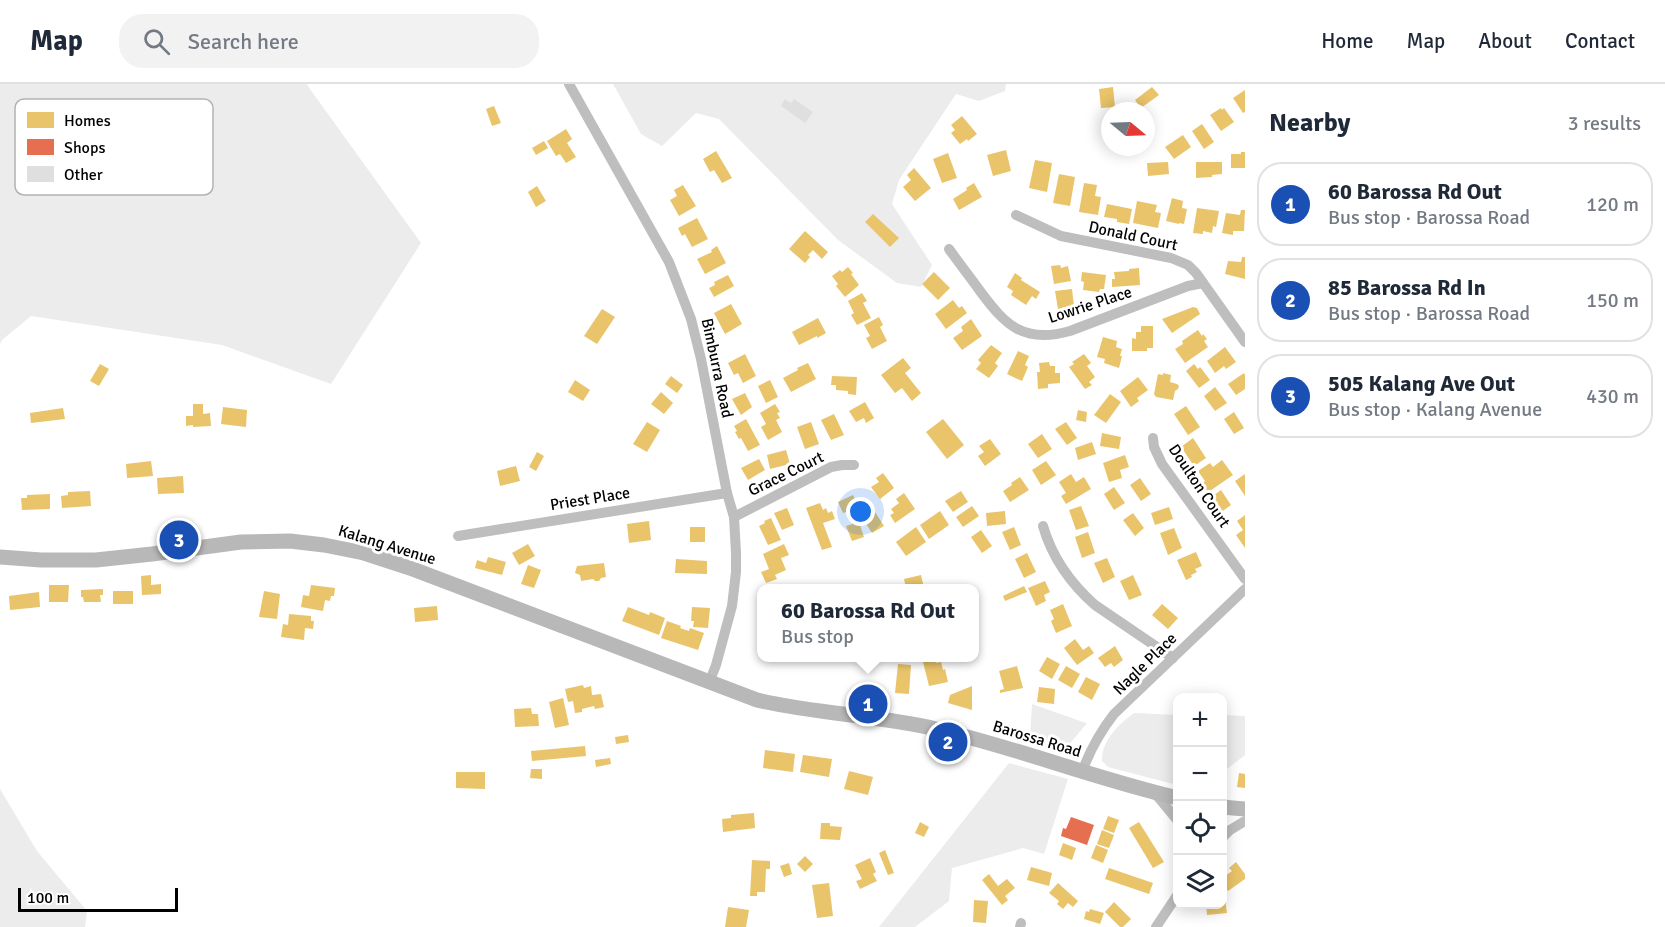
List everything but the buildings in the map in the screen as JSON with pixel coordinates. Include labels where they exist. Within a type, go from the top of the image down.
[{"type":"street","name":"Bimburra Road","points":[[569,84],[664,252],[691,319],[701,359],[734,517],[736,572],[732,606],[710,683]]},
{"type":"street","name":"Donald Court","points":[[1016,215],[1060,236],[1181,261],[1188,265],[1203,283],[1245,342]]},
{"type":"street","name":"Lowrie Place","points":[[949,249],[1002,318],[1020,331],[1040,335],[1050,336],[1070,331],[1188,286],[1203,283]]},
{"type":"street","name":"Doulton Court","points":[[1153,438],[1154,447],[1162,464],[1245,579]]},
{"type":"street","name":"Grace Court","points":[[734,517],[831,467],[854,465]]},
{"type":"street","name":"Priest Place","points":[[458,536],[727,492]]},
{"type":"street","points":[[1043,526],[1056,558],[1084,595],[1173,658]]},
{"type":"street","name":"Kalang Avenue","points":[[0,557],[96,560],[241,542],[290,541],[324,545],[364,553],[410,568],[710,683]]},
{"type":"street","name":"Nagle Place","points":[[1082,772],[1094,742],[1114,714],[1245,589]]},
{"type":"street","name":"Barossa Road","points":[[710,683],[741,695],[775,704],[882,718],[941,730],[1173,797]]},
{"type":"street","points":[[1154,792],[1173,815]]},
{"type":"street","points":[[1227,807],[1245,809]]},
{"type":"street","points":[[1227,833],[1245,821]]},
{"type":"street","points":[[1156,927],[1173,902]]},
{"type":"shaded area","points":[[0,84],[307,84],[421,243],[331,384],[222,345],[31,316],[0,344]]},
{"type":"shaded area","points":[[613,84],[1006,84],[1005,91],[979,101],[956,94],[899,180],[892,204],[932,265],[921,287],[897,283],[838,240],[719,119],[696,113],[662,146],[641,134]]},
{"type":"shaded area","points":[[1032,704],[1087,723],[1067,747],[1030,738]]},
{"type":"shaded area","points":[[1134,713],[1173,715],[1173,784],[1108,767],[1102,761],[1104,747],[1123,722]]},
{"type":"shaded area","points":[[1227,715],[1245,716],[1245,755],[1227,769]]},
{"type":"shaded area","points":[[1009,763],[1068,779],[1044,854],[1023,848],[952,868],[949,901],[915,927],[879,927]]},
{"type":"shaded area","points":[[0,789],[37,851],[87,911],[85,927],[0,927]]},
{"type":"place","name":"505 Kalang Ave Out","points":[[179,540]]},
{"type":"place","name":"60 Barossa Rd Out","points":[[868,704]]},
{"type":"place","name":"85 Barossa Rd In","points":[[948,742]]}]
